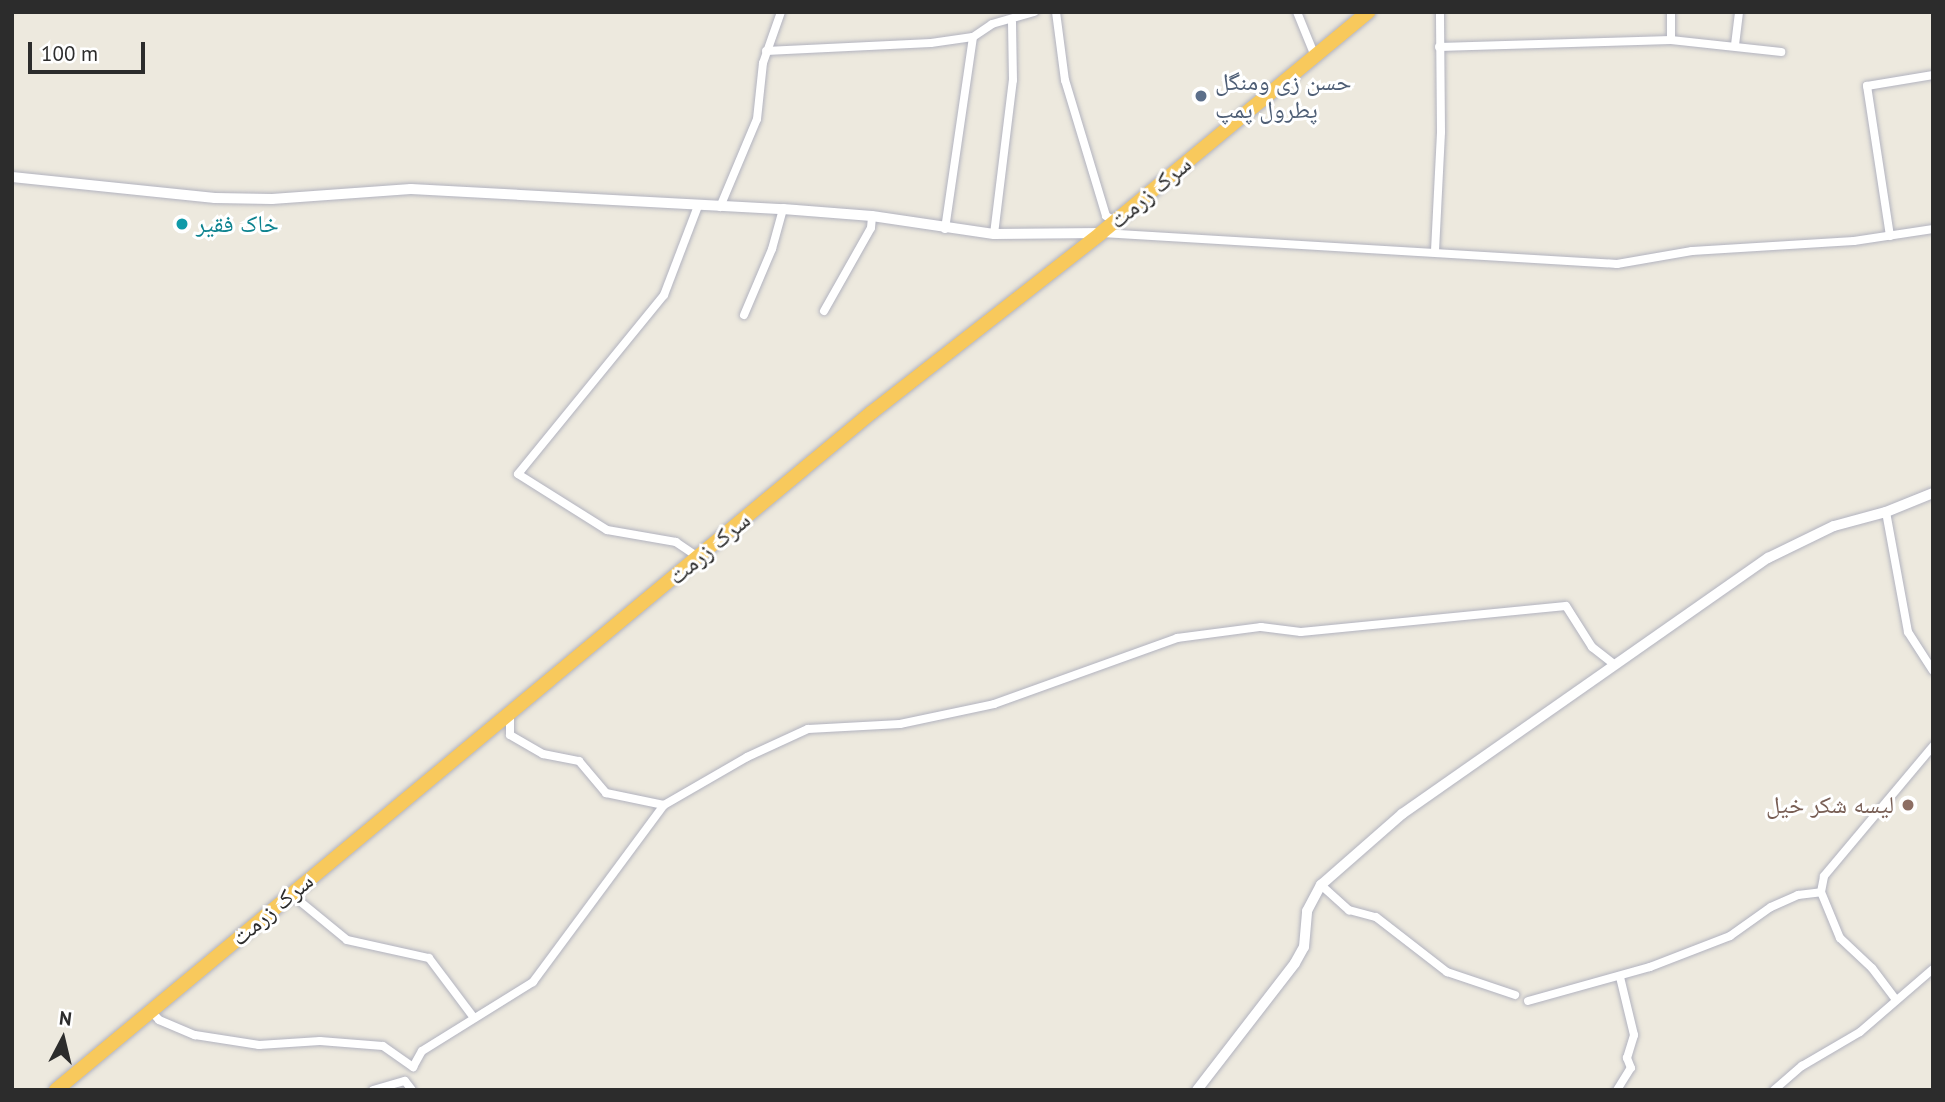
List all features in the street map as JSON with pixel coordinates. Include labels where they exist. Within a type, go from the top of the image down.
[{"type":"highway","name":"سرک زرمت","points":[[56,1090],[871,413],[1101,233],[1315,56],[1358,15]]},
{"type":"street","points":[[720,207],[757,119],[766,51],[781,12]]},
{"type":"street","points":[[766,51],[931,43],[973,37],[992,24],[1012,22],[1034,12]]},
{"type":"street","points":[[1056,12],[1065,80],[1106,216],[1114,220]]},
{"type":"street","points":[[1297,12],[1315,56]]},
{"type":"street","points":[[1434,251],[1441,132],[1440,12]]},
{"type":"street","points":[[1671,12],[1671,40]]},
{"type":"street","points":[[1735,45],[1739,12]]},
{"type":"street","points":[[994,234],[1013,80],[1012,22]]},
{"type":"street","points":[[944,229],[973,37]]},
{"type":"street","points":[[1439,47],[1671,40],[1781,52]]},
{"type":"street","points":[[1890,236],[1867,86],[1933,75]]},
{"type":"street","points":[[12,177],[215,198],[272,199],[411,189],[783,209],[872,216],[944,229],[994,234],[1101,233],[1618,264],[1692,251],[1890,236],[1933,229]]},
{"type":"street","points":[[698,206],[664,295],[517,474],[607,530],[676,542],[698,558]]},
{"type":"street","points":[[744,315],[772,249],[783,209]]},
{"type":"street","points":[[824,311],[871,228],[872,216]]},
{"type":"street","points":[[1196,1090],[1295,963],[1304,947],[1307,911],[1321,885],[1402,814],[1768,558],[1834,526],[1886,512],[1933,493]]},
{"type":"street","points":[[1886,512],[1908,632],[1933,671]]},
{"type":"street","points":[[405,1081],[410,1067],[422,1051],[533,982],[661,808],[782,739],[808,729],[900,724],[994,704],[1177,638],[1261,627],[1301,632],[1566,606],[1591,647],[1614,664]]},
{"type":"street","points":[[510,714],[510,734],[543,754],[579,761],[606,793],[620,799],[661,808]]},
{"type":"street","points":[[1895,999],[1872,968],[1840,938],[1821,892],[1824,876],[1933,746]]},
{"type":"street","points":[[1321,885],[1349,910],[1376,917],[1447,972],[1515,995]]},
{"type":"street","points":[[1528,1001],[1620,977],[1730,936],[1771,907],[1798,895],[1821,892]]},
{"type":"street","points":[[290,893],[347,940],[429,958],[474,1017]]},
{"type":"street","points":[[1774,1090],[1802,1066],[1860,1032],[1895,999],[1933,970]]},
{"type":"street","points":[[1617,1090],[1631,1068],[1627,1058],[1634,1035],[1620,977]]},
{"type":"street","points":[[151,1011],[187,1033],[259,1045],[320,1041],[383,1046],[410,1067]]},
{"type":"street","points":[[373,1090],[405,1081]]},
{"type":"street","points":[[405,1081],[412,1090]]},
{"type":"place","name":"حسن زی ومنگل پطرول پمپ","points":[[1201,96]]},
{"type":"place","name":"خاک فقیر","points":[[182,224]]},
{"type":"place","name":"لیسه شکر خیل","points":[[1908,805]]}]
